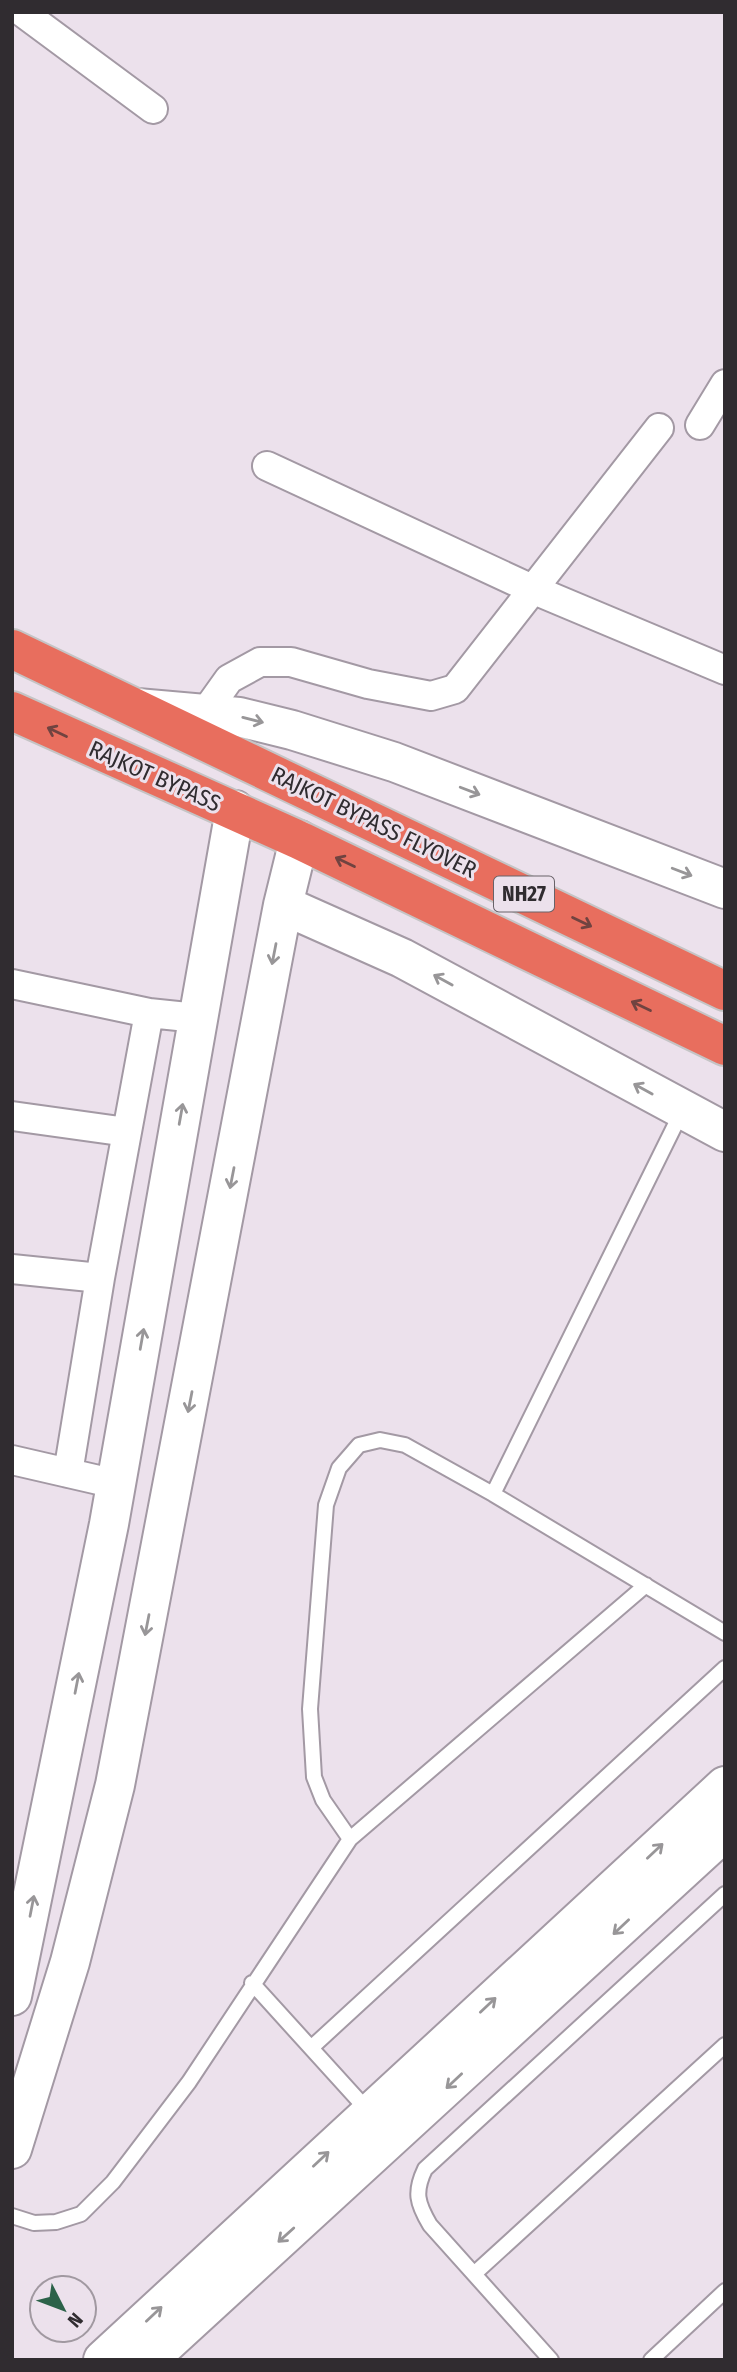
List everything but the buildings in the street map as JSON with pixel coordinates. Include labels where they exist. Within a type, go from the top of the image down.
[{"type":"highway","name":"NH27","points":[[12,649],[137,708]]},
{"type":"highway","name":"RAJKOT BYPASS FLYOVER","points":[[137,708],[725,991]]},
{"type":"highway","name":"RAJKOT BYPASS","points":[[12,711],[299,840]]},
{"type":"highway","name":"NH27","points":[[299,840],[725,1046]]},
{"type":"street","points":[[22,12],[153,109]]},
{"type":"street","points":[[700,425],[725,384]]},
{"type":"street","points":[[204,713],[229,680],[260,662],[291,662],[368,684],[432,696],[455,689],[659,428]]},
{"type":"street","points":[[267,466],[532,589],[725,670]]},
{"type":"street","points":[[137,708],[239,717],[292,730],[394,762],[725,889]]},
{"type":"street","points":[[12,1996],[18,1952],[116,1485],[235,810]]},
{"type":"street","points":[[12,2149],[70,1962],[115,1785],[284,905],[299,840]]},
{"type":"street","points":[[284,905],[402,958],[725,1132]]},
{"type":"street","points":[[12,984],[149,1013],[198,1018]]},
{"type":"street","points":[[68,1473],[100,1278],[149,1013]]},
{"type":"street","points":[[12,1116],[127,1132]]},
{"type":"street","points":[[12,1269],[100,1278]]},
{"type":"street","points":[[12,1460],[116,1485]]},
{"type":"street","points":[[103,2360],[725,1786]]},
{"type":"street","points":[[148,2360],[725,1831]]},
{"type":"lane","points":[[493,1494],[682,1111]]},
{"type":"lane","points":[[350,1839],[323,1800],[314,1777],[310,1751],[310,1709],[326,1506],[339,1468],[359,1445],[380,1440],[405,1445],[493,1494],[725,1633]]},
{"type":"lane","points":[[12,2216],[34,2223],[56,2222],[81,2214],[113,2182],[189,2082],[252,1983],[350,1839],[646,1585]]},
{"type":"lane","points":[[311,2048],[725,1668]]},
{"type":"lane","points":[[551,2360],[430,2225],[418,2205],[416,2188],[425,2169],[725,1894]]},
{"type":"lane","points":[[252,1983],[370,2114]]},
{"type":"lane","points":[[474,2274],[725,2045]]},
{"type":"lane","points":[[652,2360],[725,2291]]}]
